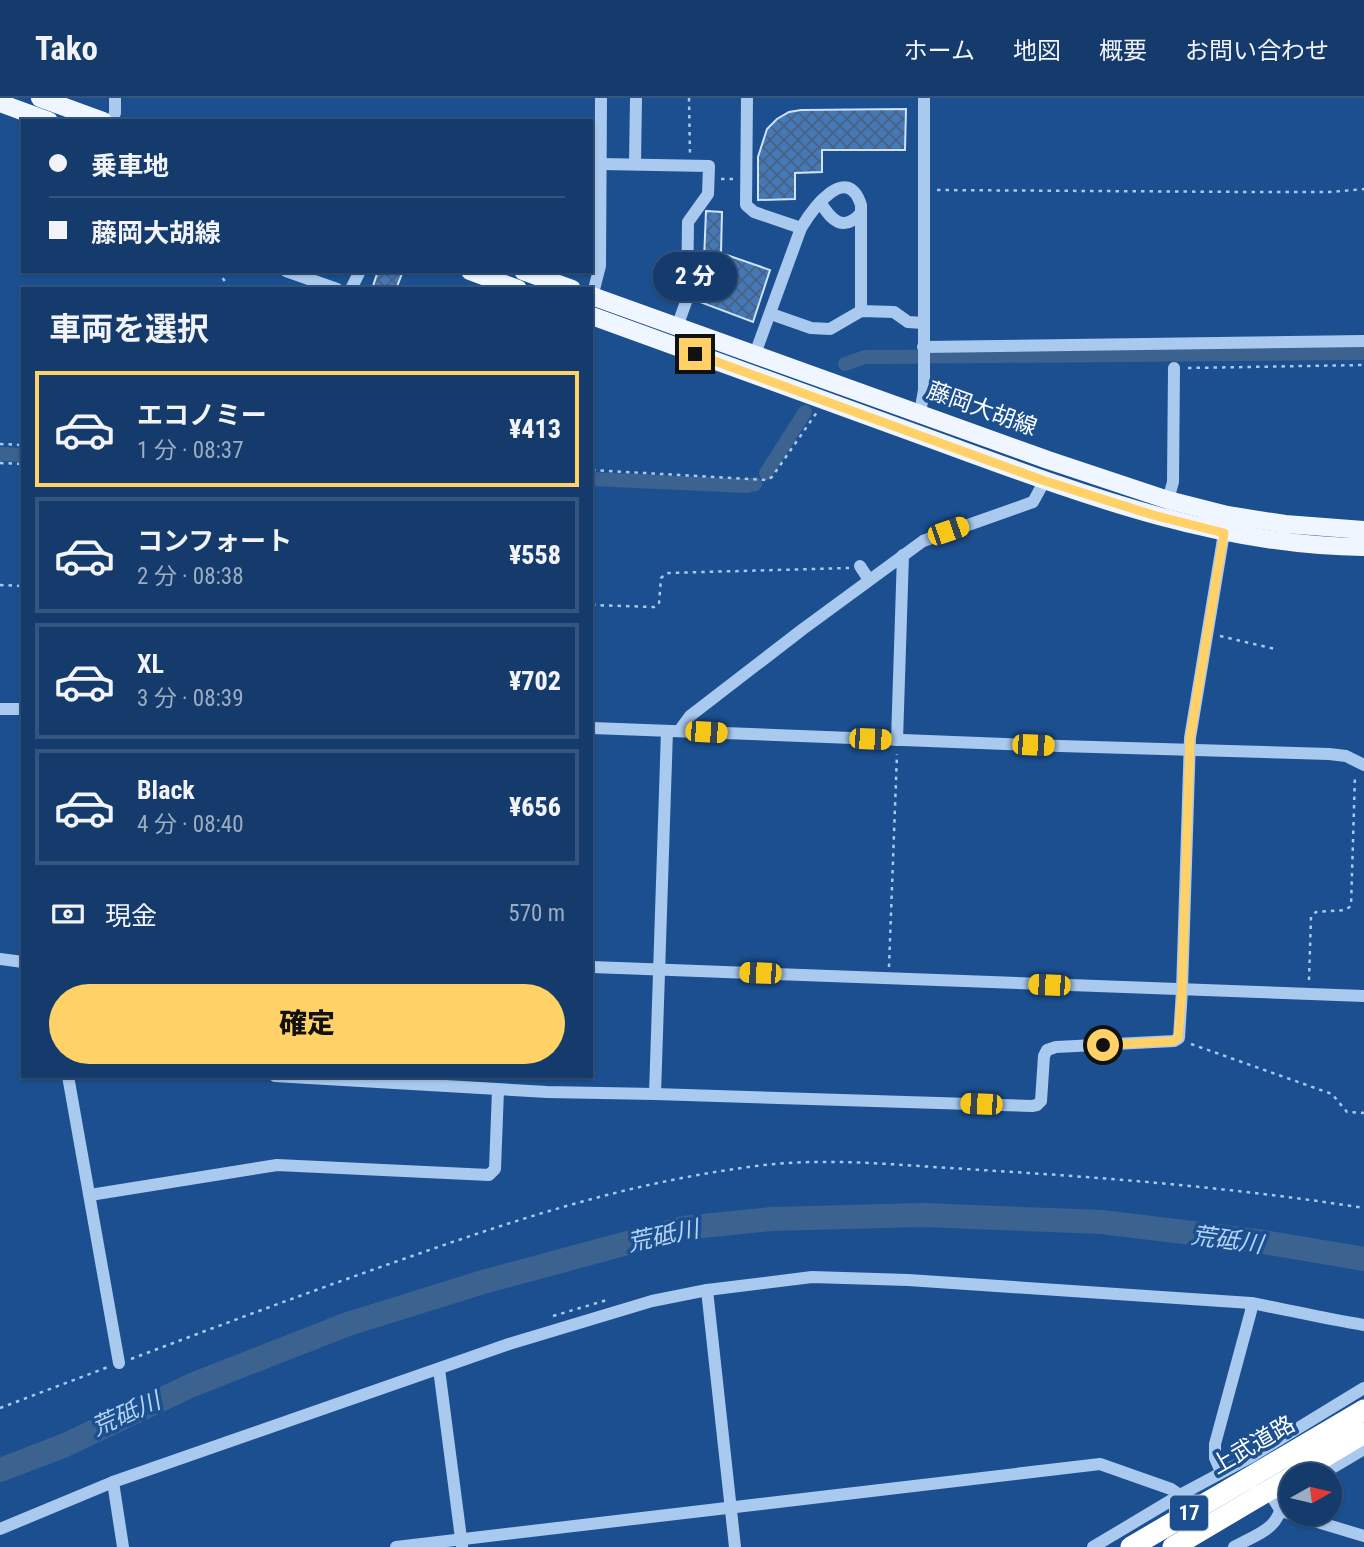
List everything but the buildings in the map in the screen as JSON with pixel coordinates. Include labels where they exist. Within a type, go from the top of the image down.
[{"type":"highway","name":"上武道路","points":[[1131,1547],[1364,1410]]},
{"type":"highway","name":"上武道路","points":[[1314,1463],[1364,1433]]},
{"type":"highway","name":"上武道路","points":[[1172,1547],[1252,1478],[1279,1477]]},
{"type":"main road","points":[[40,98],[98,119]]},
{"type":"main road","points":[[0,103],[44,119]]},
{"type":"main road","points":[[475,273],[513,287]]},
{"type":"main road","points":[[528,273],[567,287]]},
{"type":"main road","name":"藤岡大胡線","points":[[593,296],[1048,460],[1168,500],[1227,515],[1285,524],[1364,530]]},
{"type":"main road","name":"藤岡大胡線","points":[[593,316],[1045,481],[1153,515],[1224,533],[1364,547]]},
{"type":"street","points":[[113,119],[115,98]]},
{"type":"street","points":[[593,292],[600,266],[601,98]]},
{"type":"street","points":[[635,164],[636,98]]},
{"type":"street","points":[[747,98],[746,205],[754,212],[801,228]]},
{"type":"street","points":[[920,413],[925,390],[923,98]]},
{"type":"street","points":[[601,164],[709,166],[708,194],[688,222],[687,299],[677,327]]},
{"type":"street","points":[[755,354],[801,228],[820,202],[837,189],[853,188],[857,193],[861,213],[861,310]]},
{"type":"street","points":[[820,202],[835,221],[845,223],[855,220],[861,213]]},
{"type":"street","points":[[292,273],[331,287]]},
{"type":"street","points":[[771,314],[811,328],[830,329],[861,310],[894,312],[908,322],[923,323]]},
{"type":"street","points":[[923,354],[1364,341]]},
{"type":"street","points":[[1168,500],[1173,482],[1174,368]]},
{"type":"street","points":[[654,1094],[658,969],[673,731],[923,541],[1033,502],[1045,481]]},
{"type":"street","points":[[307,1078],[498,1090],[1031,1106],[1041,1101],[1044,1056],[1047,1050],[1056,1047],[1174,1041],[1178,1038],[1182,990],[1190,749],[1224,533]]},
{"type":"street","points":[[897,740],[903,555]]},
{"type":"street","points":[[860,566],[869,580]]},
{"type":"street","points":[[0,709],[21,709]]},
{"type":"street","points":[[593,728],[1329,754],[1346,756],[1361,763]]},
{"type":"street","points":[[0,959],[21,962]]},
{"type":"street","points":[[593,967],[1364,996]]},
{"type":"street","points":[[68,1078],[119,1363]]},
{"type":"street","points":[[90,1195],[277,1165],[489,1175],[495,1169],[498,1090]]},
{"type":"street","points":[[0,1529],[113,1482],[439,1369],[591,1318],[652,1301],[707,1290],[812,1277],[908,1280],[1251,1303],[1364,1325]]},
{"type":"street","points":[[707,1290],[735,1547]]},
{"type":"street","points":[[1221,1472],[1215,1458],[1215,1444],[1251,1303]]},
{"type":"street","points":[[439,1369],[462,1543]]},
{"type":"street","points":[[1252,1478],[1364,1388]]},
{"type":"street","points":[[1340,1463],[1364,1449]]},
{"type":"street","points":[[396,1547],[462,1543],[730,1507],[1100,1464],[1171,1489],[1180,1495]]},
{"type":"street","points":[[1093,1547],[1221,1472],[1252,1478],[1279,1509]]},
{"type":"street","points":[[113,1482],[123,1547]]},
{"type":"street","points":[[1234,1547],[1272,1525],[1279,1514]]},
{"type":"street","points":[[1331,1526],[1364,1536]]},
{"type":"path","points":[[923,190],[1330,192],[1364,189]]},
{"type":"path","points":[[1174,368],[1364,365]]},
{"type":"path","points":[[593,470],[725,476],[767,481],[825,401]]},
{"type":"path","points":[[0,444],[21,445]]},
{"type":"path","points":[[0,464],[21,464]]},
{"type":"path","points":[[593,605],[654,607],[659,604],[661,578],[667,573],[860,566]]},
{"type":"path","points":[[0,585],[21,586]]},
{"type":"path","points":[[1208,633],[1275,649]]},
{"type":"path","points":[[888,978],[897,740]]},
{"type":"path","points":[[1309,994],[1311,917],[1315,912],[1345,910],[1351,906],[1355,772],[1361,763]]},
{"type":"path","points":[[1178,1038],[1332,1094],[1347,1112],[1364,1113]]},
{"type":"path","points":[[0,1408],[354,1276],[528,1215],[629,1188],[758,1165],[863,1163],[1030,1173],[1229,1190],[1364,1208]]},
{"type":"waterway","points":[[845,364],[865,357],[1364,353]]},
{"type":"waterway","points":[[766,473],[805,412]]},
{"type":"waterway","points":[[0,454],[21,455]]},
{"type":"waterway","points":[[593,479],[747,486],[755,484]]},
{"type":"waterway","name":"荒砥川","points":[[0,1470],[63,1446],[192,1385],[348,1324],[483,1282],[683,1228],[772,1219],[923,1215],[1102,1222],[1257,1241],[1364,1259]]},
{"type":"route","points":[[695,354],[1045,481],[1121,506],[1224,533],[1190,738],[1178,1038],[1174,1041],[1103,1045]]}]
